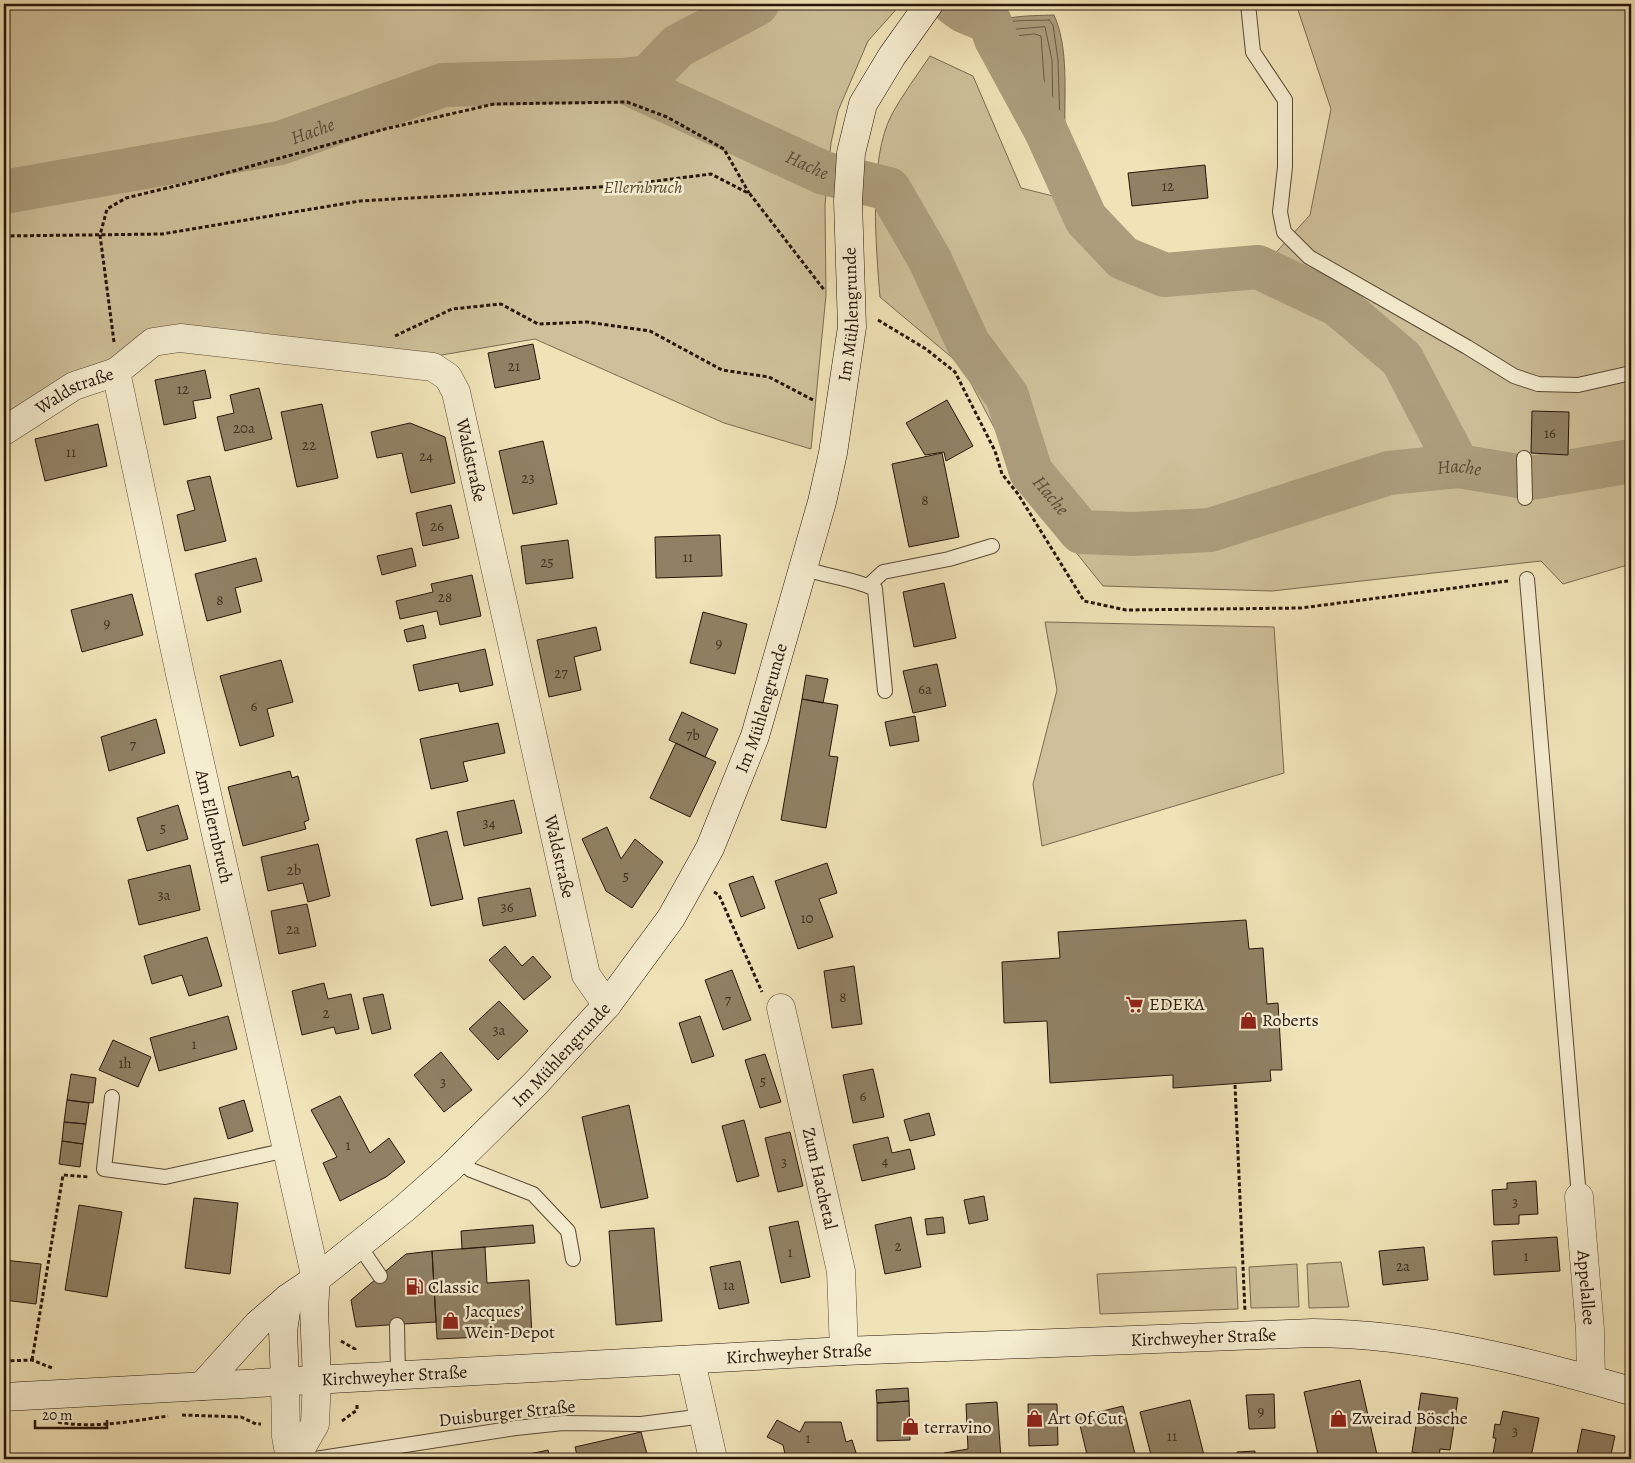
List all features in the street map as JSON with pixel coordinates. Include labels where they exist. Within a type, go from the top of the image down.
[{"type":"main road","name":"Im Mühlengrunde","points":[[202,1386],[258,1324],[288,1298],[316,1279],[405,1208],[459,1159],[535,1084],[607,1005],[672,918],[714,841],[755,736],[822,502],[840,415],[852,327],[862,313],[848,201],[851,153],[863,104],[892,56],[927,7]]},
{"type":"main road","name":"Waldstraße","points":[[4,431],[74,386],[116,372],[153,342],[180,338],[434,367],[448,376],[456,392],[586,975],[607,1005]]},
{"type":"main road","name":"Am Ellernbruch","points":[[116,372],[182,684],[316,1279]]},
{"type":"main road","name":"Zum Hachetal","points":[[781,1008],[841,1271],[844,1351]]},
{"type":"main road","name":"Appelallee","points":[[1579,1197],[1590,1330],[1590,1379]]},
{"type":"main road","points":[[295,1459],[315,1424],[317,1380],[314,1308],[316,1279]]},
{"type":"main road","points":[[288,1298],[283,1331],[286,1436],[290,1459]]},
{"type":"main road","name":"Kirchweyher Straße","points":[[4,1397],[691,1361],[844,1351],[1356,1333],[1441,1345],[1590,1379],[1631,1391]]},
{"type":"main road","points":[[691,1361],[713,1459]]},
{"type":"lane","points":[[1248,4],[1253,52],[1285,100],[1285,167],[1280,212],[1284,232],[1309,257],[1514,376],[1538,384],[1578,386],[1631,373]]},
{"type":"lane","points":[[1524,458],[1525,498]]},
{"type":"lane","points":[[868,586],[883,572],[949,559],[992,546]]},
{"type":"lane","points":[[803,568],[822,575],[860,582],[875,589],[885,691]]},
{"type":"lane","points":[[1527,579],[1579,1197]]},
{"type":"lane","points":[[112,1097],[104,1169],[165,1177],[287,1150]]},
{"type":"lane","points":[[459,1159],[471,1170],[533,1194],[568,1231],[573,1259]]},
{"type":"lane","points":[[358,1244],[380,1276]]},
{"type":"lane","points":[[397,1324],[398,1375]]},
{"type":"lane","name":"Duisburger Straße","points":[[315,1459],[516,1428],[563,1423],[641,1424],[704,1416]]},
{"type":"path","points":[[112,322],[100,235],[107,209],[126,198],[218,176],[384,130],[494,104],[627,102],[668,117],[724,149],[750,194],[824,290],[926,349],[955,372],[995,451],[1002,474],[1018,494],[1084,601],[1126,610],[1301,608],[1527,579]]},
{"type":"path","points":[[4,236],[162,234],[360,201],[617,186],[711,174],[750,194]]},
{"type":"path","points":[[364,358],[391,338],[452,309],[501,304],[538,324],[587,322],[650,331],[722,370],[769,377],[840,415]]},
{"type":"path","points":[[712,890],[719,896],[763,995],[781,1008]]},
{"type":"path","points":[[1235,1085],[1246,1336]]},
{"type":"path","points":[[32,1360],[63,1174],[95,1178],[104,1169]]},
{"type":"path","points":[[4,1361],[32,1360],[51,1368],[61,1367]]},
{"type":"path","points":[[54,1421],[75,1425],[132,1422],[174,1415],[241,1417],[256,1424],[266,1424]]},
{"type":"green space","name":"Ellernbruch","points":[[4,4],[901,4],[868,41],[838,111],[831,143],[825,205],[826,295],[811,449],[724,423],[535,339],[436,356],[178,332],[4,423]]},
{"type":"green space","points":[[1296,4],[1631,4],[1631,564],[1563,584],[1541,561],[1272,591],[1103,586],[1029,494],[962,366],[880,297],[876,229],[879,155],[884,133],[892,114],[930,56],[973,76],[1021,188],[1065,199],[1128,275],[1184,285],[1270,259],[1310,215],[1331,109]]},
{"type":"green space","points":[[1045,622],[1274,627],[1284,773],[1042,846],[1033,784],[1057,690]]},
{"type":"green space","points":[[1341,1262],[1349,1307],[1309,1308],[1307,1264]]},
{"type":"green space","points":[[1297,1264],[1299,1307],[1251,1308],[1249,1267]]},
{"type":"green space","points":[[1236,1267],[1238,1309],[1100,1314],[1097,1274]]},
{"type":"water","points":[[1054,15],[1059,28],[1064,56],[1065,130],[1036,132],[1009,96],[993,70],[982,43],[980,28],[1006,18]]},
{"type":"building","points":[[1082,4],[1120,4],[1120,5],[1082,8]]},
{"type":"building","points":[[1205,165],[1208,198],[1132,206],[1128,173]]},
{"type":"building","points":[[533,344],[540,379],[495,388],[488,353]]},
{"type":"building","points":[[205,370],[211,398],[193,401],[196,418],[164,425],[155,380]]},
{"type":"building","points":[[259,388],[272,439],[225,451],[217,417],[234,413],[230,395]]},
{"type":"building","points":[[947,400],[973,446],[946,461],[944,452],[925,455],[906,423]]},
{"type":"building","points":[[322,404],[338,478],[297,487],[281,412]]},
{"type":"building","points":[[1532,411],[1569,412],[1568,455],[1531,453]]},
{"type":"building","points":[[410,423],[445,437],[455,483],[411,493],[402,453],[377,458],[371,432]]},
{"type":"building","points":[[98,424],[107,466],[45,481],[35,439]]},
{"type":"building","points":[[543,441],[557,504],[513,514],[499,451]]},
{"type":"building","points":[[942,453],[959,537],[909,547],[892,464]]},
{"type":"building","points":[[210,476],[226,541],[185,551],[177,515],[195,510],[187,481]]},
{"type":"building","points":[[451,505],[459,538],[423,546],[416,513]]},
{"type":"building","points":[[720,535],[722,576],[656,578],[655,537]]},
{"type":"building","points":[[568,540],[573,578],[526,584],[521,546]]},
{"type":"building","points":[[412,548],[416,566],[382,575],[377,556]]},
{"type":"building","points":[[256,558],[262,581],[235,588],[241,612],[207,621],[195,574]]},
{"type":"building","points":[[472,575],[481,616],[440,625],[437,611],[400,619],[396,601],[433,592],[431,584]]},
{"type":"building","points":[[944,583],[956,638],[914,647],[903,592]]},
{"type":"building","points":[[132,594],[143,635],[82,652],[71,610]]},
{"type":"building","points":[[703,612],[747,624],[735,674],[690,663]]},
{"type":"building","points":[[423,625],[426,638],[407,642],[404,630]]},
{"type":"building","points":[[596,627],[601,650],[574,657],[581,690],[549,697],[537,640]]},
{"type":"building","points":[[485,649],[493,685],[460,692],[458,683],[419,691],[413,665]]},
{"type":"building","points":[[281,660],[293,702],[267,709],[274,736],[240,746],[220,676]]},
{"type":"building","points":[[937,664],[946,706],[913,713],[903,671]]},
{"type":"building","points":[[806,675],[828,679],[823,703],[802,699]]},
{"type":"building","points":[[802,699],[838,705],[829,756],[838,757],[826,828],[781,820]]},
{"type":"building","points":[[682,712],[718,729],[705,757],[669,740]]},
{"type":"building","points":[[915,716],[919,741],[890,746],[885,722]]},
{"type":"building","points":[[156,719],[165,753],[109,771],[101,737]]},
{"type":"building","points":[[498,723],[505,753],[463,762],[468,781],[431,789],[420,739]]},
{"type":"building","points":[[676,743],[716,762],[690,817],[650,798]]},
{"type":"building","points":[[290,771],[292,778],[298,776],[309,820],[304,822],[306,829],[243,846],[228,787]]},
{"type":"building","points":[[514,800],[522,833],[464,846],[457,812]]},
{"type":"building","points":[[178,805],[188,839],[147,851],[137,818]]},
{"type":"building","points":[[607,827],[621,859],[635,839],[663,862],[632,908],[606,891],[582,839]]},
{"type":"building","points":[[447,831],[463,899],[431,906],[416,839]]},
{"type":"building","points":[[318,844],[330,896],[308,902],[303,883],[268,891],[261,857]]},
{"type":"building","points":[[827,863],[837,893],[819,899],[833,937],[798,949],[775,881]]},
{"type":"building","points":[[190,865],[200,910],[139,925],[128,880]]},
{"type":"building","points":[[753,876],[765,908],[741,917],[729,884]]},
{"type":"building","points":[[530,888],[536,916],[483,926],[478,898]]},
{"type":"building","points":[[307,904],[316,946],[279,954],[271,911]]},
{"type":"building","name":"EDEKA","points":[[1246,920],[1249,949],[1263,948],[1267,1004],[1278,1003],[1282,1070],[1270,1070],[1271,1081],[1173,1088],[1173,1075],[1050,1083],[1047,1021],[1004,1023],[1002,962],[1060,958],[1058,932]]},
{"type":"building","points":[[207,937],[222,986],[189,996],[182,975],[152,984],[144,956]]},
{"type":"building","points":[[505,946],[522,966],[533,956],[551,977],[524,1000],[489,960]]},
{"type":"building","points":[[854,966],[862,1024],[832,1028],[824,971]]},
{"type":"building","points":[[732,970],[751,1020],[723,1030],[705,980]]},
{"type":"building","points":[[324,983],[328,999],[351,994],[359,1029],[336,1034],[334,1027],[302,1035],[292,991]]},
{"type":"building","points":[[383,994],[391,1029],[372,1034],[363,998]]},
{"type":"building","points":[[499,1001],[528,1031],[498,1060],[469,1029]]},
{"type":"building","points":[[228,1016],[237,1049],[159,1071],[150,1038]]},
{"type":"building","points":[[700,1016],[714,1056],[692,1063],[679,1023]]},
{"type":"building","points":[[113,1040],[151,1057],[138,1087],[99,1070]]},
{"type":"building","points":[[441,1052],[472,1090],[444,1112],[414,1075]]},
{"type":"building","points":[[765,1054],[781,1102],[760,1108],[745,1060]]},
{"type":"building","points":[[873,1069],[884,1117],[853,1123],[843,1075]]},
{"type":"building","points":[[71,1074],[96,1078],[93,1103],[67,1100]]},
{"type":"building","points":[[340,1096],[370,1153],[389,1138],[405,1162],[386,1177],[340,1201],[323,1163],[337,1157],[311,1110]]},
{"type":"building","points":[[67,1100],[89,1103],[86,1124],[64,1122]]},
{"type":"building","points":[[244,1100],[253,1131],[228,1139],[219,1108]]},
{"type":"building","points":[[629,1105],[648,1198],[601,1208],[582,1117]]},
{"type":"building","points":[[929,1113],[935,1135],[910,1141],[904,1120]]},
{"type":"building","points":[[744,1120],[759,1176],[737,1182],[722,1126]]},
{"type":"building","points":[[64,1122],[86,1124],[83,1144],[62,1141]]},
{"type":"building","points":[[790,1132],[803,1186],[778,1192],[765,1138]]},
{"type":"building","points":[[888,1137],[892,1153],[910,1149],[915,1169],[862,1181],[853,1145]]},
{"type":"building","points":[[62,1141],[83,1144],[80,1167],[59,1164]]},
{"type":"building","points":[[1536,1181],[1538,1214],[1519,1215],[1519,1224],[1494,1225],[1492,1190],[1507,1189],[1507,1183]]},
{"type":"building","points":[[984,1196],[988,1220],[969,1224],[964,1200]]},
{"type":"building","points":[[194,1198],[238,1203],[230,1274],[185,1268]]},
{"type":"building","points":[[79,1205],[122,1212],[107,1297],[65,1290]]},
{"type":"building","points":[[911,1217],[921,1267],[885,1274],[875,1225]]},
{"type":"building","points":[[943,1217],[945,1233],[927,1235],[925,1219]]},
{"type":"building","points":[[798,1221],[810,1277],[781,1283],[769,1227]]},
{"type":"building","points":[[533,1225],[535,1243],[462,1249],[461,1231]]},
{"type":"building","points":[[654,1228],[662,1321],[616,1325],[609,1231]]},
{"type":"building","points":[[1557,1237],[1560,1271],[1494,1275],[1492,1241]]},
{"type":"building","points":[[485,1247],[487,1283],[529,1280],[532,1335],[437,1339],[432,1251]]},
{"type":"building","points":[[1424,1247],[1428,1280],[1383,1285],[1379,1251]]},
{"type":"building","points":[[432,1251],[436,1322],[356,1327],[351,1300],[406,1254]]},
{"type":"building","points":[[4,1260],[41,1264],[36,1304],[4,1300]]},
{"type":"building","points":[[740,1261],[749,1303],[719,1309],[710,1267]]},
{"type":"building","points":[[1360,1380],[1378,1459],[1319,1459],[1304,1392]]},
{"type":"building","points":[[908,1388],[909,1401],[877,1403],[876,1390]]},
{"type":"building","points":[[1421,1393],[1458,1398],[1450,1450],[1440,1449],[1439,1457],[1412,1452]]},
{"type":"building","points":[[1274,1394],[1275,1428],[1249,1429],[1246,1395]]},
{"type":"building","points":[[1190,1400],[1205,1459],[1152,1459],[1140,1412]]},
{"type":"building","points":[[909,1401],[910,1440],[877,1441],[877,1403]]},
{"type":"building","points":[[997,1402],[1001,1459],[945,1459],[944,1453],[968,1449],[966,1404]]},
{"type":"building","points":[[1028,1404],[1057,1404],[1058,1445],[1029,1446]]},
{"type":"building","points":[[1123,1406],[1135,1454],[1114,1459],[1088,1459],[1078,1417]]},
{"type":"building","points":[[1503,1411],[1539,1418],[1531,1457],[1543,1459],[1492,1459],[1496,1438],[1493,1438],[1495,1424],[1500,1425]]},
{"type":"building","points":[[777,1420],[800,1432],[805,1422],[841,1422],[846,1442],[852,1440],[858,1459],[786,1459],[783,1445],[767,1437]]},
{"type":"building","points":[[1582,1429],[1615,1436],[1610,1459],[1576,1459]]},
{"type":"building","points":[[641,1432],[647,1454],[622,1459],[578,1459],[575,1447]]},
{"type":"building","points":[[548,1450],[550,1459],[504,1459],[539,1452]]},
{"type":"building","points":[[1255,1451],[1255,1456],[1265,1455],[1266,1459],[1229,1459],[1238,1458],[1237,1452]]},
{"type":"waterway","name":"Hache","points":[[621,80],[648,77],[678,46],[757,4]]},
{"type":"waterway","points":[[954,4],[964,11],[990,22],[996,39],[1046,131],[1086,219],[1123,258],[1165,275],[1258,267],[1338,305],[1402,359],[1458,466]]},
{"type":"waterway","name":"Hache","points":[[4,192],[280,143],[443,85],[621,80],[824,173],[889,189],[930,260],[968,343],[1007,396],[1031,472],[1081,532],[1133,534],[1210,530],[1389,473],[1458,466],[1531,478],[1631,461]]},
{"type":"waterway","points":[[1630,1414],[1631,1427]]},
{"type":"place","name":"EDEKA","points":[[1135,1004]]},
{"type":"place","name":"Roberts","points":[[1248,1020]]},
{"type":"place","name":"Classic","points":[[414,1287]]},
{"type":"place","name":"Jacques’ Wein-Depot","points":[[451,1321]]},
{"type":"place","name":"Art Of Cut","points":[[1034,1418]]},
{"type":"place","name":"Zweirad Bösche","points":[[1338,1418]]},
{"type":"place","name":"terravino","points":[[910,1427]]}]
